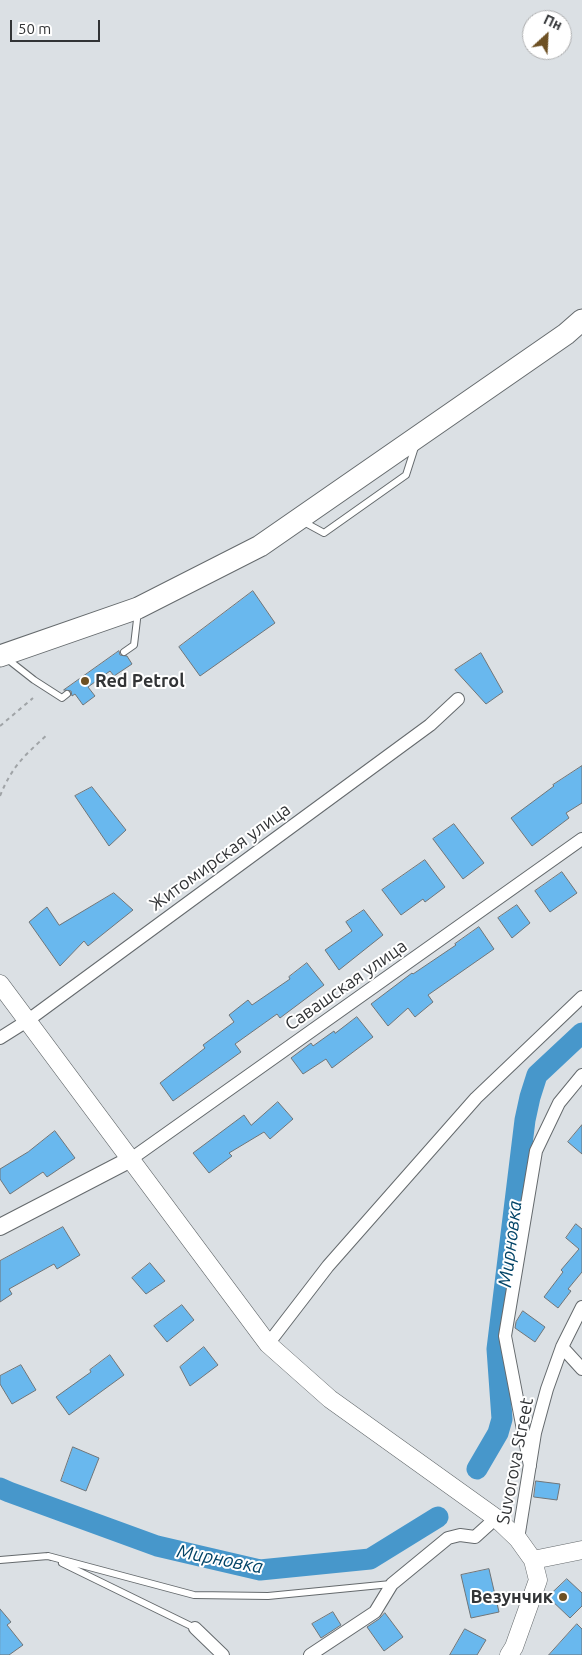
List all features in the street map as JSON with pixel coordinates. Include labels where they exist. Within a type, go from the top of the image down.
[{"type":"highway","points":[[1,656],[138,608],[260,546],[566,334],[582,320]]},
{"type":"main road","points":[[0,984],[268,1344],[330,1399],[496,1518],[518,1539],[533,1560],[538,1580],[515,1652]]},
{"type":"main road","points":[[533,1560],[582,1550]]},
{"type":"street","name":"Житомирская улица","points":[[0,1038],[422,730],[458,699]]},
{"type":"street","name":"Савашская улица","points":[[131,1159],[582,839]]},
{"type":"street","points":[[268,1344],[328,1266],[476,1098],[582,997]]},
{"type":"street","points":[[530,1466],[505,1336],[536,1151],[559,1103],[582,1075]]},
{"type":"street","points":[[0,1227],[131,1159]]},
{"type":"street","name":"Suvorova Street","points":[[518,1539],[535,1432],[547,1389],[562,1348],[582,1307]]},
{"type":"street","points":[[562,1348],[582,1369]]},
{"type":"street","points":[[310,1655],[375,1612],[392,1584],[448,1538],[460,1535],[474,1537],[496,1518]]},
{"type":"street","points":[[195,1628],[223,1655]]},
{"type":"lane","points":[[124,652],[134,645],[138,608]]},
{"type":"lane","points":[[1,656],[62,698],[67,694]]},
{"type":"lane","points":[[48,1556],[195,1628]]},
{"type":"lane","points":[[0,1560],[48,1556],[194,1595],[268,1596],[392,1584]]},
{"type":"path","points":[[0,726],[34,698]]},
{"type":"path","points":[[0,796],[7,778],[20,760],[48,734]]},
{"type":"building","points":[[253,591],[275,623],[200,676],[179,647]]},
{"type":"building","name":"Red Petrol","points":[[119,651],[120,655],[127,656],[132,664],[114,676],[110,671],[88,687],[95,696],[83,705],[75,694],[72,696],[71,691],[64,690]]},
{"type":"building","points":[[481,653],[503,692],[486,704],[455,670]]},
{"type":"building","points":[[582,766],[582,803],[566,813],[569,818],[532,846],[511,818],[553,785]]},
{"type":"building","points":[[92,787],[126,830],[109,846],[75,796]]},
{"type":"building","points":[[454,824],[484,863],[463,879],[433,839]]},
{"type":"building","points":[[425,860],[445,887],[425,902],[423,899],[401,915],[382,890]]},
{"type":"building","points":[[562,872],[577,893],[550,912],[535,891]]},
{"type":"building","points":[[114,893],[133,910],[88,946],[84,941],[60,966],[29,922],[47,907],[59,925]]},
{"type":"building","points":[[517,905],[530,923],[512,938],[498,918]]},
{"type":"building","points":[[364,910],[383,935],[339,970],[325,950],[352,931],[346,922]]},
{"type":"building","points":[[479,927],[494,949],[428,995],[433,1002],[415,1017],[408,1008],[388,1026],[371,1004]]},
{"type":"building","points":[[307,963],[324,985],[280,1018],[277,1014],[235,1044],[241,1052],[173,1101],[160,1083],[205,1048],[203,1045],[234,1022],[229,1015],[248,1000],[252,1005],[290,979],[289,977]]},
{"type":"building","points":[[357,1017],[373,1037],[332,1068],[326,1059],[303,1074],[291,1058],[311,1043],[313,1046]]},
{"type":"building","points":[[278,1102],[293,1119],[270,1139],[264,1132],[229,1153],[232,1156],[209,1173],[193,1153],[244,1115],[251,1125]]},
{"type":"building","points":[[582,1125],[582,1154],[568,1142]]},
{"type":"building","points":[[55,1131],[75,1158],[47,1177],[43,1172],[10,1194],[0,1179],[0,1169],[28,1152]]},
{"type":"building","points":[[576,1224],[582,1229],[582,1272],[568,1289],[571,1291],[558,1308],[544,1297],[563,1272],[561,1270],[579,1249],[566,1238]]},
{"type":"building","points":[[63,1227],[80,1255],[57,1269],[54,1264],[9,1289],[12,1294],[0,1302],[0,1261]]},
{"type":"building","points":[[150,1263],[165,1281],[146,1294],[132,1278]]},
{"type":"building","points":[[182,1305],[194,1320],[167,1342],[154,1326]]},
{"type":"building","points":[[523,1311],[545,1327],[535,1342],[515,1328],[516,1322]]},
{"type":"building","points":[[204,1347],[218,1365],[190,1386],[180,1367]]},
{"type":"building","points":[[110,1355],[124,1375],[69,1415],[56,1397],[91,1372],[90,1370]]},
{"type":"building","points":[[21,1365],[36,1390],[12,1404],[0,1384],[0,1376]]},
{"type":"building","points":[[73,1447],[99,1458],[86,1491],[61,1481]]},
{"type":"building","points":[[536,1481],[560,1484],[557,1500],[534,1497]]},
{"type":"building","points":[[489,1569],[499,1612],[471,1618],[461,1575]]},
{"type":"building","points":[[567,1579],[582,1593],[582,1606],[570,1618],[548,1597]]},
{"type":"building","points":[[0,1609],[11,1622],[7,1625],[23,1645],[9,1655],[0,1655]]},
{"type":"building","points":[[333,1612],[341,1625],[321,1638],[312,1624]]},
{"type":"building","points":[[385,1613],[403,1637],[384,1651],[367,1627]]},
{"type":"building","points":[[577,1624],[582,1629],[582,1655],[549,1655]]},
{"type":"building","points":[[465,1629],[486,1640],[477,1655],[450,1655]]},
{"type":"waterway","name":"Мирновка","points":[[477,1469],[498,1433],[502,1419],[497,1349],[525,1120],[530,1097],[537,1075],[582,1033]]},
{"type":"waterway","name":"Мирновка","points":[[0,1488],[157,1546],[260,1570],[370,1559],[438,1517]]},
{"type":"place","name":"Red Petrol","points":[[85,681]]},
{"type":"place","name":"Везунчик","points":[[563,1597]]}]
